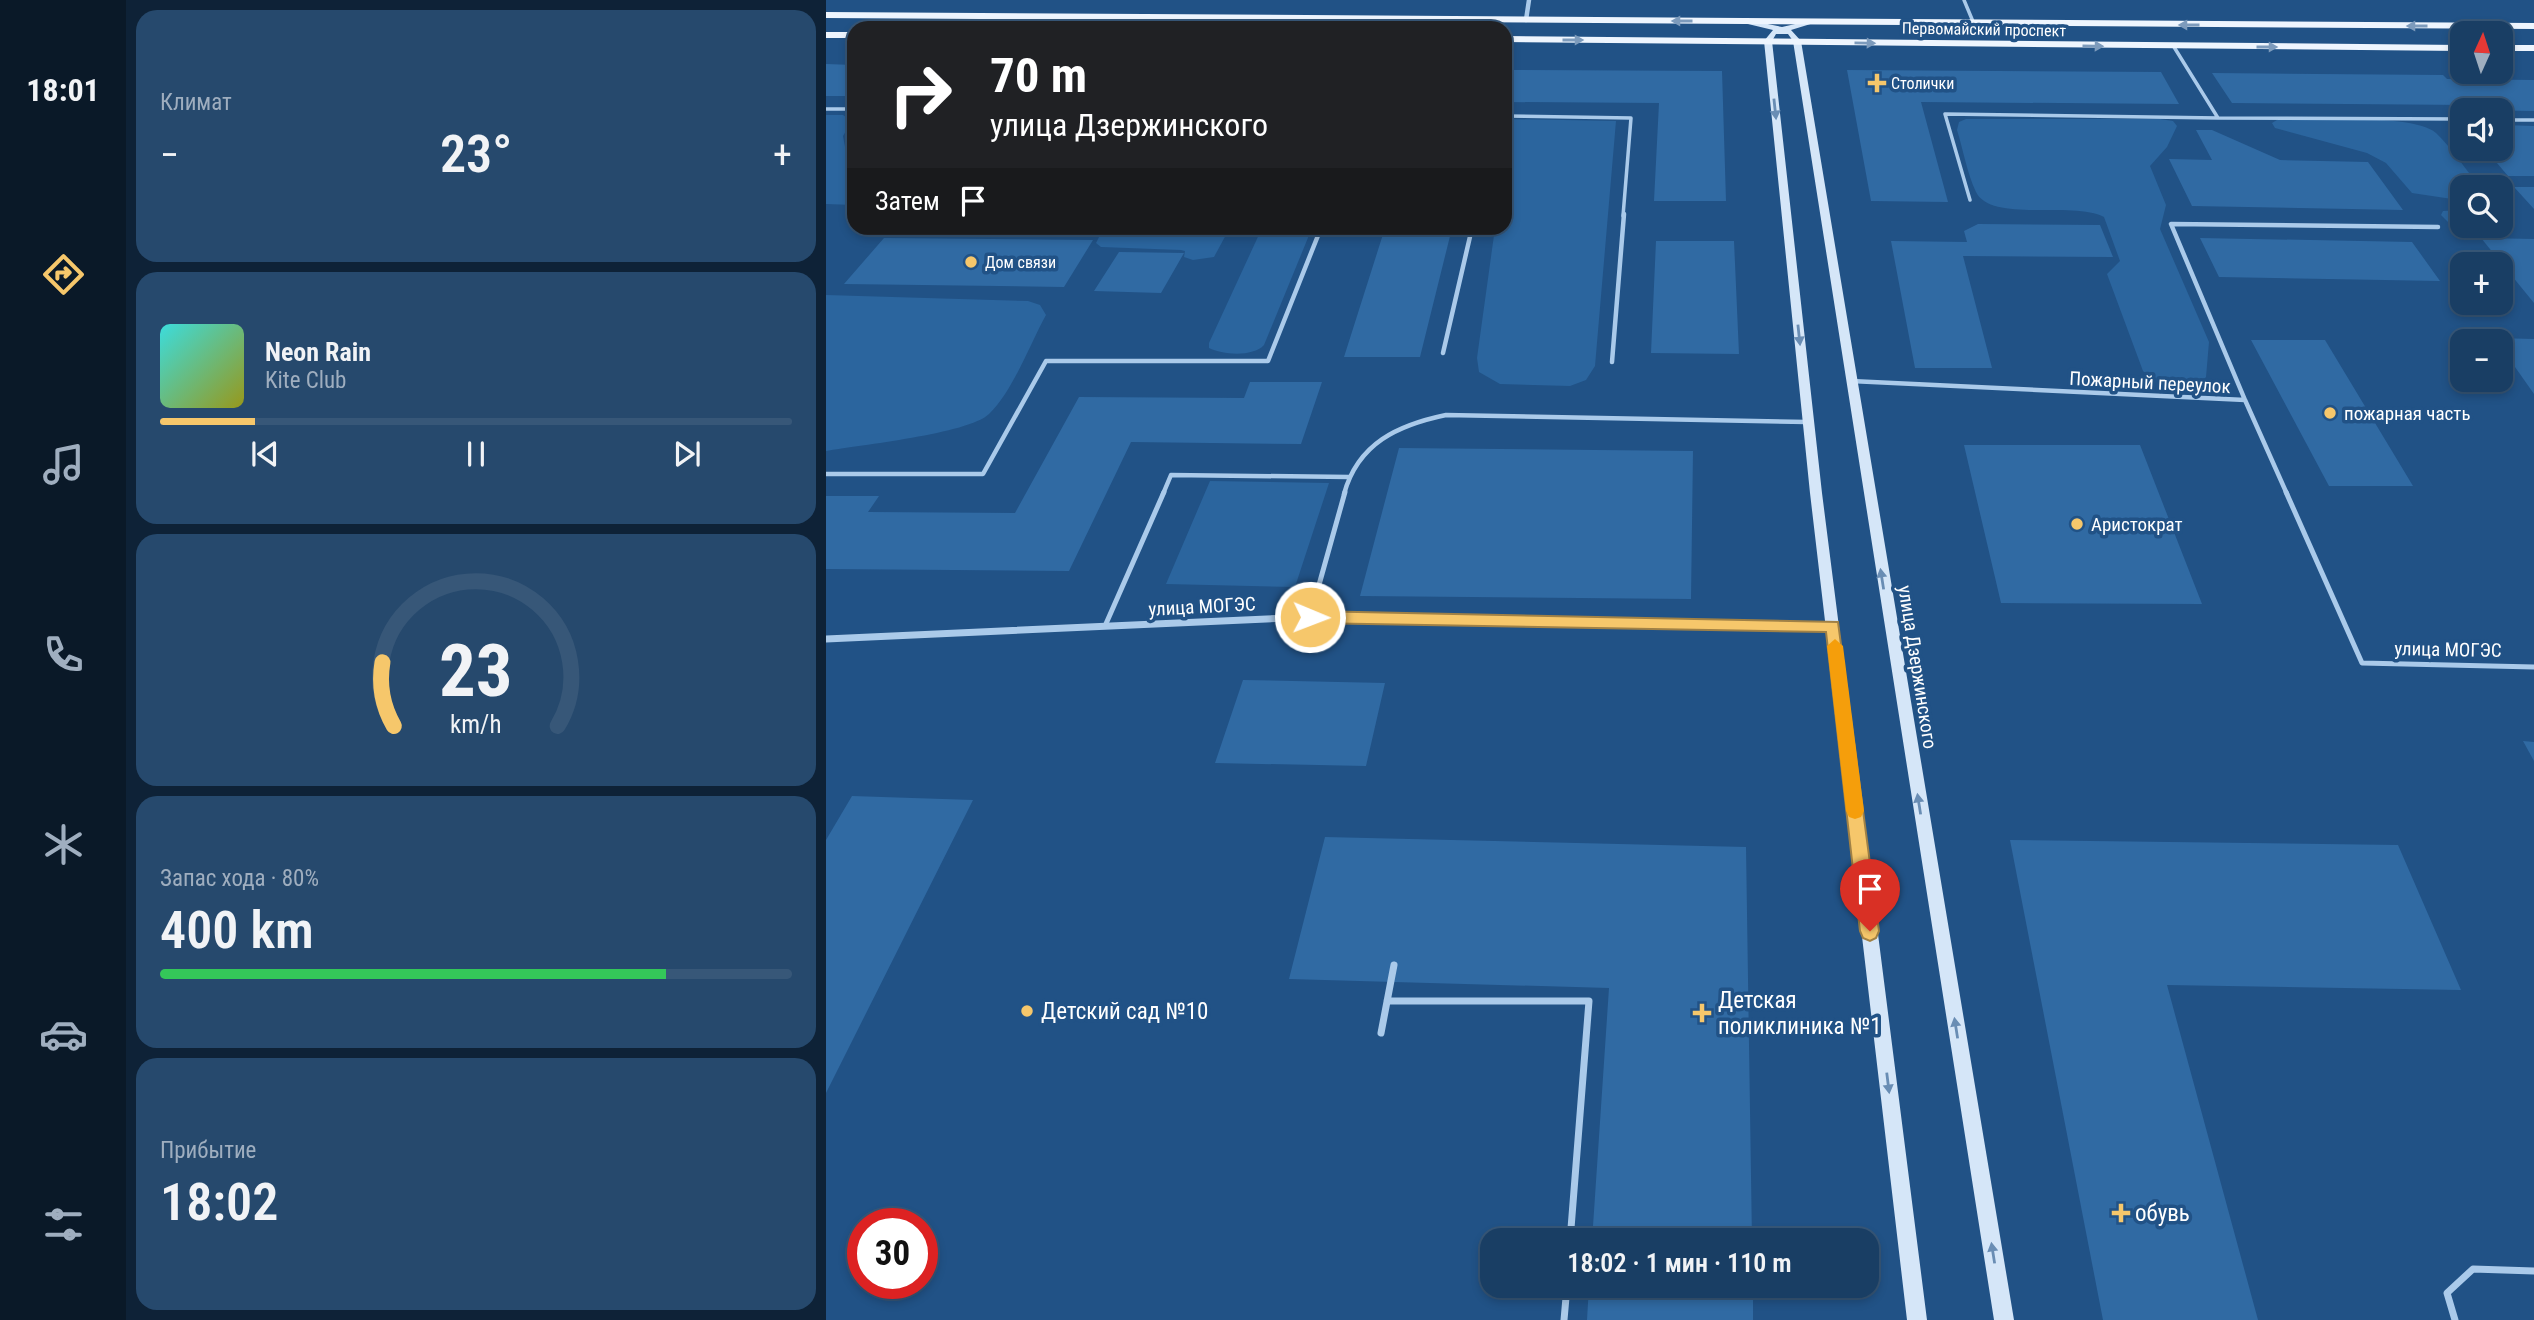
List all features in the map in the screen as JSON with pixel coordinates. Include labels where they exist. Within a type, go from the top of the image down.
[{"type":"main road","name":"Первомайский проспект","points":[[826,15],[2534,26]]},
{"type":"main road","points":[[1751,22],[1782,29],[1794,34],[1797,41]]},
{"type":"main road","points":[[1813,22],[1770,34],[1768,41],[1808,422],[1917,1320]]},
{"type":"main road","points":[[826,35],[847,35]]},
{"type":"main road","name":"Первомайский проспект","points":[[1512,39],[2450,48]]},
{"type":"main road","name":"улица Дзержинского","points":[[1797,41],[2004,1320]]},
{"type":"main road","points":[[2513,49],[2532,50]]},
{"type":"street","points":[[1526,20],[1529,0]]},
{"type":"street","name":"улица МОГЭС","points":[[826,639],[1310,617],[1833,626]]},
{"type":"lane","points":[[1964,0],[1973,24]]},
{"type":"lane","points":[[2174,47],[2218,118]]},
{"type":"lane","points":[[826,109],[847,109]]},
{"type":"lane","points":[[1970,200],[1945,114],[2450,119]]},
{"type":"lane","points":[[1512,116],[1631,118],[1612,362]]},
{"type":"lane","points":[[2513,120],[2534,120]]},
{"type":"lane","points":[[2245,400],[2171,224],[2438,227]]},
{"type":"lane","points":[[826,474],[983,474],[1046,361],[1268,361],[1318,235]]},
{"type":"lane","points":[[1443,353],[1470,235]]},
{"type":"lane","name":"Пожарный переулок","points":[[1850,381],[2245,400],[2362,663]]},
{"type":"lane","points":[[1310,617],[1349,477],[1364,453],[1387,433],[1417,421],[1446,415],[1808,422]]},
{"type":"lane","points":[[1105,626],[1171,475],[1349,477]]},
{"type":"lane","name":"улица МОГЭС","points":[[2362,663],[2534,667]]},
{"type":"lane","points":[[1381,1033],[1394,965]]},
{"type":"lane","points":[[1387,1000],[1588,1001],[1571,1228]]},
{"type":"lane","points":[[2455,1320],[2447,1293],[2473,1269],[2534,1270]]},
{"type":"lane","points":[[1564,1320],[1566,1298]]},
{"type":"shaded area","points":[[826,115],[843,115],[847,118],[847,129],[843,136],[847,152],[847,205],[826,204]]},
{"type":"shaded area","points":[[1512,119],[1616,121],[1595,366],[1586,380],[1570,386],[1500,384],[1479,372],[1477,358],[1494,235],[1512,235]]},
{"type":"shaded area","points":[[1966,119],[2173,121],[2177,126],[2167,147],[2150,166],[2166,205],[2160,229],[2209,342],[2206,377],[2191,392],[2163,389],[2143,371],[2107,274],[2120,261],[2104,217],[2073,211],[1998,207],[1985,201],[1973,185],[1957,130],[1959,122]]},
{"type":"shaded area","points":[[2277,120],[2384,120],[2424,127],[2436,133],[2450,148],[2450,161],[2460,161],[2471,175],[2450,175],[2450,199],[2412,193],[2386,163],[2367,153],[2275,128],[2272,123]]},
{"type":"shaded area","points":[[2443,211],[2450,211],[2450,224],[2441,215]]},
{"type":"shaded area","points":[[1084,235],[1226,235],[1214,257],[1193,260],[1184,257],[1185,251],[1181,250],[1101,247],[1096,243],[1099,237]]},
{"type":"shaded area","points":[[1259,235],[1309,235],[1264,345],[1253,352],[1238,354],[1209,348]]},
{"type":"shaded area","points":[[826,295],[1028,301],[1040,305],[1046,315],[1006,393],[989,414],[977,421],[937,433],[826,451]]},
{"type":"shaded area","points":[[1210,481],[1329,483],[1295,587],[1166,584]]},
{"type":"building","points":[[826,64],[847,65],[847,96],[826,96]]},
{"type":"building","points":[[1512,70],[1722,71],[1726,201],[1654,201],[1659,103],[1512,102]]},
{"type":"building","points":[[1847,70],[2161,72],[2179,104],[1921,102],[1948,202],[1871,201]]},
{"type":"building","points":[[2212,73],[2443,75],[2450,79],[2450,84],[2513,84],[2513,80],[2534,80],[2534,111],[2513,111],[2513,98],[2450,98],[2450,105],[2232,103]]},
{"type":"building","points":[[2513,125],[2534,126],[2534,176],[2507,175],[2495,161],[2513,161]]},
{"type":"building","points":[[2196,130],[2212,130],[2280,160],[2368,162],[2403,210],[2192,206],[2169,159],[2212,160]]},
{"type":"building","points":[[2514,187],[2534,187],[2534,209]]},
{"type":"building","points":[[1978,224],[2100,225],[2113,257],[1963,256],[1992,368],[1915,368],[1891,241],[1967,242],[1964,231]]},
{"type":"building","points":[[1383,235],[1450,235],[1420,357],[1344,357]]},
{"type":"building","name":"Дом связи","points":[[884,238],[1093,240],[1064,287],[844,284]]},
{"type":"building","points":[[2200,238],[2412,242],[2440,281],[2219,277]]},
{"type":"building","points":[[2481,238],[2534,239],[2534,303],[2513,277],[2513,252],[2492,252]]},
{"type":"building","points":[[1656,241],[1734,241],[1739,354],[1651,353]]},
{"type":"building","points":[[1119,252],[1184,253],[1161,293],[1094,291]]},
{"type":"building","points":[[2513,338],[2534,339],[2534,394],[2513,364]]},
{"type":"building","name":"пожарная часть","points":[[2251,340],[2325,340],[2413,486],[2329,486]]},
{"type":"building","points":[[1250,382],[1322,382],[1301,444],[1131,442],[1069,571],[826,569],[826,496],[879,496],[868,512],[1015,513],[1079,397],[1244,398]]},
{"type":"building","name":"Аристократ","points":[[1964,445],[2140,445],[2202,604],[2001,603]]},
{"type":"building","points":[[1399,448],[1693,451],[1691,599],[1360,596]]},
{"type":"building","points":[[1243,680],[1385,683],[1366,766],[1215,763]]},
{"type":"building","points":[[2523,741],[2534,742],[2534,761]]},
{"type":"building","points":[[852,796],[973,800],[826,1093],[826,840]]},
{"type":"building","points":[[1325,837],[1746,847],[1752,1228],[1593,1228],[1609,988],[1289,979]]},
{"type":"building","points":[[2010,840],[2398,845],[2461,990],[2167,985],[2258,1320],[2103,1320]]},
{"type":"building","points":[[1588,1298],[1753,1298],[1753,1320],[1587,1320]]},
{"type":"slow traffic","points":[[1835,646],[1855,811]]},
{"type":"place","name":"Столички","points":[[1877,83]]},
{"type":"place","name":"Дом связи","points":[[971,262]]},
{"type":"place","name":"пожарная часть","points":[[2330,413]]},
{"type":"place","name":"Аристократ","points":[[2077,524]]},
{"type":"place","name":"Детский сад №10","points":[[1027,1011]]},
{"type":"place","name":"Детская поликлиника №1","points":[[1702,1013]]},
{"type":"place","name":"обувь","points":[[2121,1213]]},
{"type":"route","points":[[1310,617],[1833,626],[1870,931]]}]
